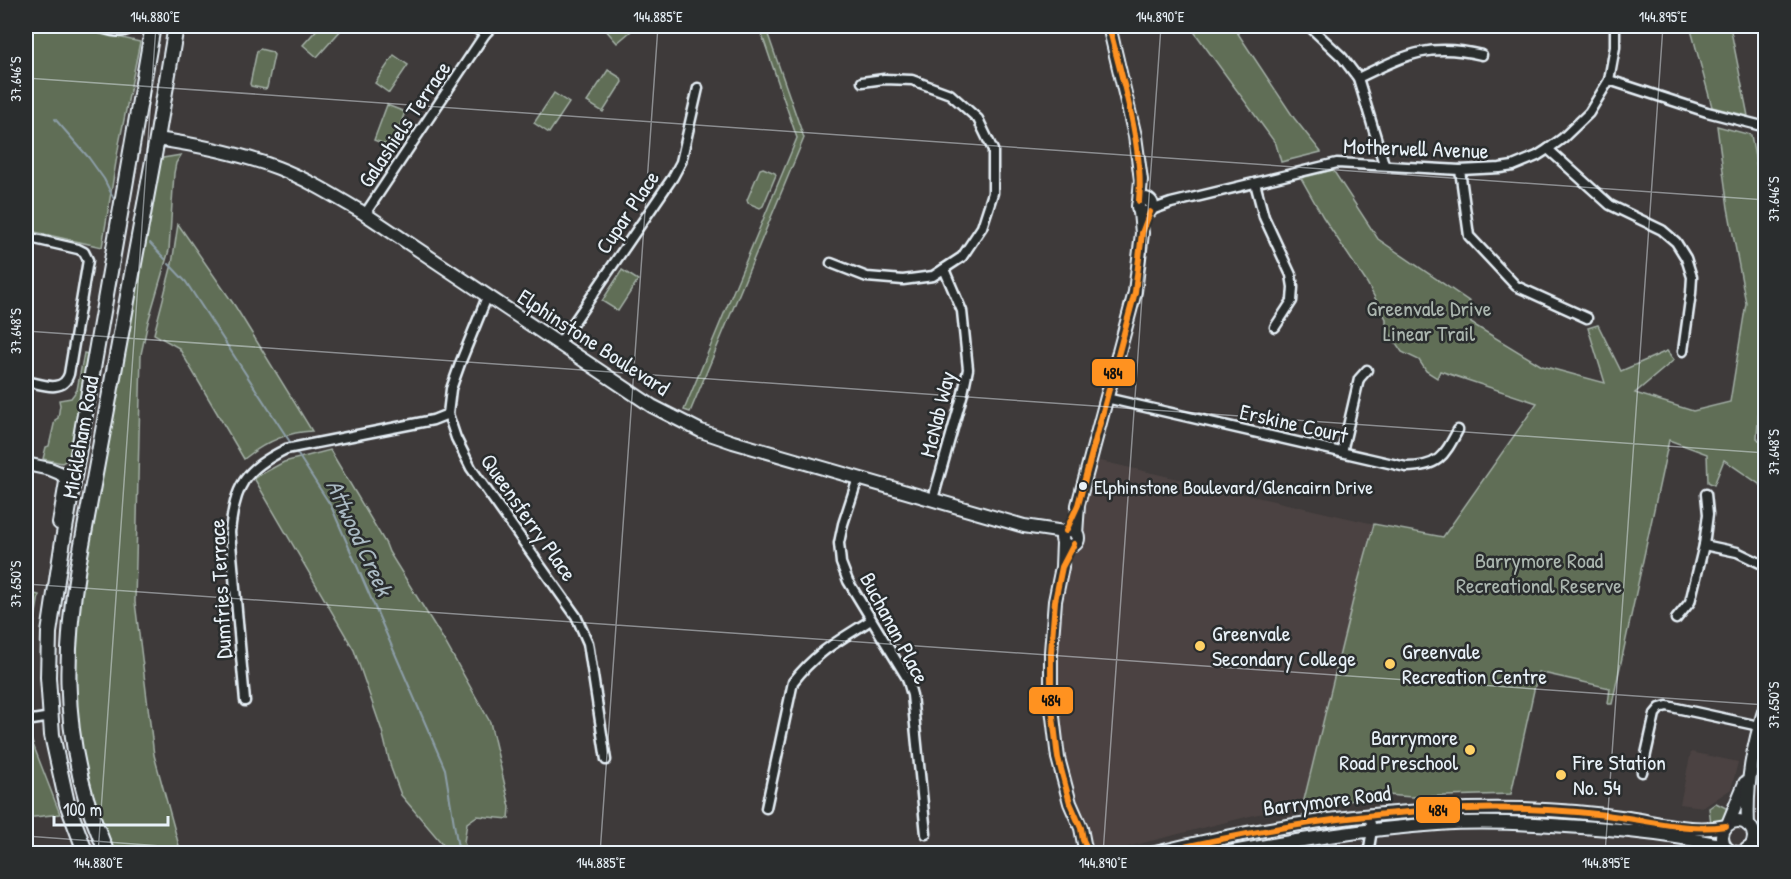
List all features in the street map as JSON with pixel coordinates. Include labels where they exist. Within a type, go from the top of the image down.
[{"type":"main road","name":"Mickleham Road","points":[[86,854],[61,780],[51,717],[48,657],[61,474],[77,457],[153,26]]},
{"type":"main road","name":"Mickleham Road","points":[[107,854],[92,816],[80,773],[70,716],[67,662],[71,610],[176,26]]},
{"type":"main road","points":[[143,82],[155,46],[167,40],[172,47]]},
{"type":"main road","points":[[61,474],[82,479],[90,472],[97,459]]},
{"type":"street","points":[[93,26],[122,32],[133,26]]},
{"type":"street","points":[[472,26],[485,34]]},
{"type":"street","name":"Galashiels Terrace","points":[[364,214],[485,34],[494,26]]},
{"type":"street","points":[[1088,854],[1058,758],[1051,700],[1051,652],[1055,601],[1068,537],[1135,292],[1146,206],[1135,136],[1109,26]]},
{"type":"street","points":[[1309,26],[1342,57],[1358,78],[1384,164]]},
{"type":"street","name":"Motherwell Avenue","points":[[1146,206],[1171,203],[1337,163],[1460,170],[1513,166],[1548,149],[1589,113],[1610,80],[1616,26]]},
{"type":"street","points":[[1358,78],[1414,52],[1438,49],[1462,50],[1482,55]]},
{"type":"street","points":[[831,262],[867,277],[903,280],[933,276],[962,257],[982,227],[993,193],[993,150],[978,119],[950,94],[912,80],[862,82]]},
{"type":"street","points":[[1610,80],[1707,112],[1766,127]]},
{"type":"street","name":"Cupar Place","points":[[559,344],[673,177],[681,162],[698,88]]},
{"type":"street","name":"Elphinstone Boulevard","points":[[157,139],[211,148],[279,168],[321,188],[364,214],[652,406],[701,431],[1068,537]]},
{"type":"street","points":[[1548,149],[1610,205],[1662,230],[1676,242],[1686,258],[1692,277],[1692,293],[1683,351]]},
{"type":"street","points":[[1460,170],[1469,236],[1516,286],[1587,318]]},
{"type":"street","points":[[1255,183],[1264,217],[1291,275],[1293,287],[1292,301],[1275,327]]},
{"type":"street","points":[[26,237],[78,249],[84,252],[87,258],[86,278],[66,382],[62,386],[54,387],[26,381]]},
{"type":"street","name":"McNab Way","points":[[933,499],[968,369],[962,311],[944,269]]},
{"type":"street","name":"Queensferry Place","points":[[487,297],[451,389],[448,414],[456,438],[471,468],[576,616],[588,643],[606,760]]},
{"type":"street","points":[[1342,452],[1359,379],[1367,370]]},
{"type":"street","name":"Erskine Court","points":[[1106,398],[1406,467],[1423,467],[1437,461],[1447,450],[1458,430]]},
{"type":"street","name":"Dumfries Terrace","points":[[245,701],[230,532],[239,487],[252,470],[267,458],[286,449],[433,420],[448,414]]},
{"type":"street","points":[[26,464],[61,474],[64,468],[77,457]]},
{"type":"street","name":"Buchanan Place","points":[[858,478],[839,543],[841,563],[848,581],[907,678],[912,695],[927,834]]},
{"type":"street","points":[[1676,619],[1690,602],[1704,545],[1708,514],[1706,494]]},
{"type":"street","points":[[1704,545],[1737,552],[1766,566]]},
{"type":"street","points":[[765,808],[793,682],[804,667],[819,653],[871,620]]},
{"type":"street","points":[[1747,849],[1753,840],[1747,803],[1748,776],[1766,705]]},
{"type":"street","points":[[1642,772],[1655,714],[1660,708],[1667,706],[1759,726]]},
{"type":"street","points":[[26,721],[51,717]]},
{"type":"street","points":[[1748,776],[1722,832],[1722,839],[1724,846],[1735,852],[1766,847]]},
{"type":"street","name":"Barrymore Road","points":[[1151,854],[1248,832],[1369,814],[1433,810],[1524,809],[1625,818],[1701,830],[1727,825]]},
{"type":"street","points":[[1368,854],[1372,830],[1369,814]]},
{"type":"street","points":[[1727,825],[1738,821],[1766,833]]},
{"type":"street","name":"Barrymore Road","points":[[1221,854],[1320,836],[1440,824],[1532,824],[1639,832],[1724,846]]},
{"type":"shaded area","name":"Greenvale Secondary College","points":[[1096,460],[1374,524],[1302,808],[1258,814],[1111,851],[1093,850],[1070,775],[1058,715],[1056,667],[1058,625],[1064,590],[1073,555],[1082,540],[1082,514]]},
{"type":"shaded area","points":[[1691,752],[1738,762],[1731,789],[1704,807],[1680,804]]},
{"type":"green space","points":[[26,26],[70,26],[140,42],[119,144],[102,247],[26,230]]},
{"type":"green space","points":[[320,26],[338,26],[342,29],[317,57],[303,45]]},
{"type":"green space","points":[[608,26],[637,26],[617,43],[605,29]]},
{"type":"green space","points":[[759,26],[765,26],[804,138],[690,412],[684,410],[797,138]]},
{"type":"green space","points":[[1190,26],[1233,26],[1294,118],[1321,152],[1281,162],[1276,144]]},
{"type":"green space","points":[[1690,26],[1730,26],[1748,116],[1712,107]]},
{"type":"green space","points":[[260,49],[272,52],[274,55],[265,89],[250,84],[257,51]]},
{"type":"green space","points":[[394,55],[408,65],[389,93],[375,83]]},
{"type":"green space","points":[[608,70],[621,78],[622,82],[603,112],[587,102]]},
{"type":"green space","points":[[554,93],[569,103],[549,133],[534,123]]},
{"type":"green space","points":[[387,105],[405,112],[392,147],[374,140]]},
{"type":"green space","name":"Barrymore Road Recreational Reserve","points":[[1717,126],[1751,135],[1766,217],[1766,352],[1760,390],[1757,438],[1765,447],[1765,488],[1724,460],[1714,485],[1708,482],[1707,454],[1669,440],[1612,704],[1608,704],[1610,688],[1538,672],[1511,794],[1412,797],[1387,795],[1302,808],[1374,524],[1443,537],[1537,403],[1440,371],[1437,378],[1426,371],[1419,360],[1402,352],[1386,328],[1386,319],[1367,283],[1323,217],[1301,178],[1333,170],[1378,239],[1470,302],[1471,323],[1542,366],[1605,383],[1588,328],[1598,325],[1621,371],[1667,351],[1674,360],[1635,393],[1693,411],[1730,402],[1746,303],[1728,208]]},
{"type":"green space","points":[[181,155],[174,173],[169,250],[141,354],[135,602],[154,755],[181,853],[113,854],[100,823],[81,756],[73,677],[79,593],[159,163],[163,158]]},
{"type":"green space","points":[[763,168],[776,175],[763,206],[760,208],[748,203],[747,200],[760,169]]},
{"type":"green space","points":[[178,224],[235,306],[312,431],[276,439],[244,459],[179,348],[154,334],[172,264]]},
{"type":"green space","points":[[622,270],[638,280],[618,311],[602,301]]},
{"type":"green space","points":[[84,353],[92,355],[74,456],[62,463],[43,459],[46,447],[49,446],[55,420],[58,418],[59,400],[71,398],[77,390]]},
{"type":"green space","points":[[330,450],[490,722],[510,807],[509,819],[477,816],[467,823],[464,842],[467,853],[447,853],[445,847],[401,795],[354,650],[254,478],[284,462]]},
{"type":"green space","points":[[26,592],[39,595],[26,673]]},
{"type":"green space","points":[[26,733],[29,734],[60,814],[26,818]]},
{"type":"green space","points":[[1716,803],[1730,810],[1721,821],[1711,823],[1709,808]]},
{"type":"waterway","name":"Attwood Creek","points":[[55,119],[89,158],[104,179],[116,203]]},
{"type":"waterway","name":"Attwood Creek","points":[[150,243],[165,259]]},
{"type":"waterway","name":"Attwood Creek","points":[[169,264],[186,282],[292,445]]},
{"type":"waterway","name":"Attwood Creek","points":[[295,450],[331,506],[445,769],[459,854]]},
{"type":"transit line","name":"484","points":[[1109,26],[1135,136],[1140,180],[1139,201]]},
{"type":"transit line","name":"484","points":[[1066,531],[1078,505],[1135,292],[1142,233],[1150,212]]},
{"type":"transit line","name":"484","points":[[1074,544],[1062,567],[1055,601],[1051,652],[1051,700],[1058,758],[1070,803],[1090,854]]},
{"type":"transit line","name":"484","points":[[1153,854],[1292,826],[1433,810],[1552,810],[1688,827],[1726,826]]},
{"type":"place","name":"Elphinstone Boulevard/Glencairn Drive","points":[[1083,486]]},
{"type":"place","name":"Greenvale Secondary College","points":[[1200,646]]},
{"type":"place","name":"Greenvale Recreation Centre","points":[[1390,664]]},
{"type":"place","name":"Barrymore Road Preschool","points":[[1470,750]]},
{"type":"place","name":"Fire Station No. 54","points":[[1561,775]]},
{"type":"park label","name":"Greenvale Drive Linear Trail","points":[[1429,320]]}]
